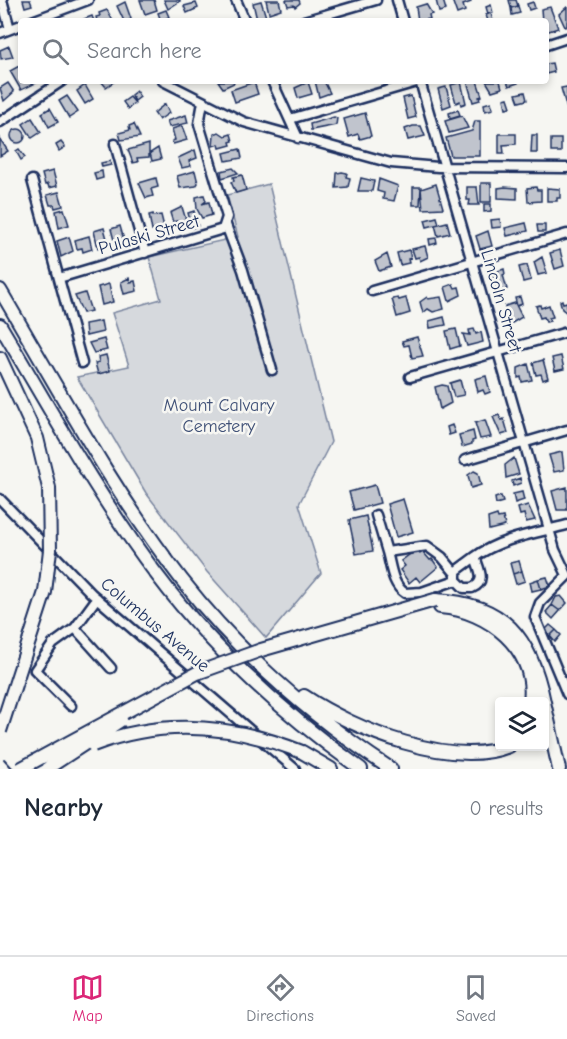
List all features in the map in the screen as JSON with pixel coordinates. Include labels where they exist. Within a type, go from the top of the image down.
[{"type":"highway","points":[[0,290],[111,477],[150,536],[199,601],[268,673],[320,718],[391,769]]},
{"type":"highway","points":[[0,325],[109,505],[171,593],[253,681],[304,727],[361,769]]},
{"type":"highway","points":[[0,358],[37,438],[49,488],[50,550],[45,592],[0,731]]},
{"type":"highway","points":[[47,768],[128,716],[194,681],[292,647],[436,603],[472,614],[501,631],[514,645],[526,668],[529,697]]},
{"type":"highway","points":[[20,769],[150,696],[205,670],[330,629],[436,603],[467,603],[489,612],[507,624],[531,655],[538,670],[543,697]]},
{"type":"highway","points":[[268,673],[374,739],[418,759]]},
{"type":"highway","points":[[549,724],[559,769]]},
{"type":"highway","points":[[47,768],[112,737],[167,727],[234,730],[302,752],[331,769]]},
{"type":"highway","points":[[474,766],[503,751]]},
{"type":"street","points":[[2,0],[10,29]]},
{"type":"street","points":[[44,18],[88,0]]},
{"type":"street","points":[[236,0],[244,18]]},
{"type":"street","points":[[314,18],[376,0]]},
{"type":"street","points":[[397,0],[402,18]]},
{"type":"street","points":[[0,33],[18,26]]},
{"type":"street","points":[[549,44],[567,38]]},
{"type":"street","points":[[1,119],[57,84]]},
{"type":"street","points":[[169,84],[244,122],[391,163],[445,167],[567,168]]},
{"type":"street","points":[[273,84],[298,138]]},
{"type":"street","points":[[290,119],[410,84]]},
{"type":"street","name":"Lincoln Street","points":[[421,84],[555,550],[567,575]]},
{"type":"street","name":"Pulaski Street","points":[[59,278],[219,231],[226,225],[227,217],[199,123],[203,102]]},
{"type":"street","points":[[115,144],[145,253]]},
{"type":"street","points":[[32,180],[82,363]]},
{"type":"street","points":[[226,225],[243,270],[272,370]]},
{"type":"street","points":[[372,291],[567,234]]},
{"type":"street","points":[[410,376],[567,332]]},
{"type":"street","points":[[465,460],[567,430]]},
{"type":"street","name":"Columbus Avenue","points":[[0,499],[68,572],[295,769]]},
{"type":"street","points":[[376,515],[393,578],[405,593],[422,592],[456,577],[475,557],[493,546],[567,525]]},
{"type":"street","points":[[387,552],[427,546],[442,557],[464,588],[478,586],[482,575],[475,557]]},
{"type":"street","points":[[567,575],[540,603],[535,617],[567,694]]},
{"type":"street","points":[[71,706],[35,670],[53,644],[75,628],[97,598]]},
{"type":"street","points":[[75,628],[111,668]]},
{"type":"green space","name":"Mount Calvary Cemetery","points":[[269,184],[331,442],[299,504],[321,573],[266,638],[207,572],[146,493],[77,377],[129,366],[112,313],[161,299],[149,257],[238,237],[227,195]]},
{"type":"building","points":[[23,0],[30,0],[32,5],[25,7]]},
{"type":"building","points":[[140,0],[154,0],[157,10],[145,14]]},
{"type":"building","points":[[164,0],[180,0],[180,1],[168,9]]},
{"type":"building","points":[[266,0],[279,0],[281,9],[269,13]]},
{"type":"building","points":[[286,0],[299,0],[300,3],[295,7],[294,5],[288,6]]},
{"type":"building","points":[[436,0],[443,0],[446,10],[439,12]]},
{"type":"building","points":[[452,0],[470,0],[471,2],[463,5],[465,11],[457,14]]},
{"type":"building","points":[[509,0],[516,0],[518,6],[511,8]]},
{"type":"building","points":[[261,1],[266,17],[257,18],[253,3]]},
{"type":"building","points":[[125,2],[131,18],[123,18],[117,6]]},
{"type":"building","points":[[533,2],[535,8],[529,10],[527,4]]},
{"type":"building","points":[[196,3],[198,8],[187,13],[184,6]]},
{"type":"building","points":[[426,4],[432,14],[429,15],[430,18],[418,18],[416,7]]},
{"type":"building","points":[[491,5],[493,13],[488,14],[486,7]]},
{"type":"building","points":[[518,6],[520,13],[512,15],[511,8]]},
{"type":"building","points":[[550,7],[558,28],[549,31],[549,18],[542,18],[541,9]]},
{"type":"building","points":[[567,7],[567,26],[565,27],[559,14]]},
{"type":"building","points":[[107,10],[111,18],[96,18],[100,16],[99,13]]},
{"type":"building","points":[[166,10],[169,17],[160,18],[158,13]]},
{"type":"building","points":[[9,46],[13,57],[1,59],[0,50]]},
{"type":"building","points":[[552,63],[554,72],[549,73],[549,64]]},
{"type":"building","points":[[18,67],[18,84],[34,84],[21,90],[10,71]]},
{"type":"building","points":[[8,83],[14,92],[4,101],[0,88]]},
{"type":"building","points":[[220,84],[232,84],[223,88]]},
{"type":"building","points":[[255,84],[258,94],[235,102],[231,90]]},
{"type":"building","points":[[309,84],[312,94],[298,98],[295,88]]},
{"type":"building","points":[[316,84],[326,84],[330,93],[319,97]]},
{"type":"building","points":[[461,84],[466,103],[461,105],[460,101],[456,103],[451,85]]},
{"type":"building","points":[[468,84],[478,84],[482,96],[479,97],[480,100],[473,102]]},
{"type":"building","points":[[488,84],[501,84],[502,88],[492,91]]},
{"type":"building","points":[[85,85],[93,99],[85,104],[77,91]]},
{"type":"building","points":[[446,87],[451,105],[443,108],[438,89]]},
{"type":"building","points":[[567,87],[567,109],[561,88]]},
{"type":"building","points":[[136,91],[140,97],[135,101],[131,95]]},
{"type":"building","points":[[525,92],[527,100],[519,102],[516,94]]},
{"type":"building","points":[[67,96],[78,112],[69,118],[59,101]]},
{"type":"building","points":[[411,96],[416,117],[408,119],[403,98]]},
{"type":"building","points":[[130,97],[135,103],[128,109],[123,102]]},
{"type":"building","points":[[508,98],[511,107],[506,108],[504,99]]},
{"type":"building","points":[[491,102],[493,109],[485,111],[484,104]]},
{"type":"building","points":[[165,104],[169,113],[159,120],[154,113]]},
{"type":"building","points":[[50,108],[58,122],[49,127],[42,113]]},
{"type":"building","points":[[458,110],[460,115],[450,118],[449,113]]},
{"type":"building","points":[[365,113],[371,136],[360,139],[358,134],[349,137],[344,119]]},
{"type":"building","points":[[186,115],[188,123],[169,127],[167,121]]},
{"type":"building","points":[[462,116],[468,128],[449,133],[445,121]]},
{"type":"building","points":[[32,118],[41,132],[32,138],[23,124]]},
{"type":"building","points":[[337,118],[336,125],[311,130],[310,124]]},
{"type":"building","points":[[475,121],[480,121],[480,156],[451,156],[446,138],[472,131]]},
{"type":"building","points":[[134,124],[140,137],[121,140],[119,133],[130,130],[129,126]]},
{"type":"building","points":[[182,126],[187,140],[173,144],[172,141],[175,140],[172,129]]},
{"type":"building","points":[[421,126],[425,136],[408,140],[405,129]]},
{"type":"building","points":[[18,129],[23,131],[25,136],[23,141],[18,143],[13,141],[11,136],[13,131]]},
{"type":"building","points":[[219,132],[225,136],[231,134],[233,141],[230,142],[231,145],[220,148],[219,144],[213,146],[214,134]]},
{"type":"building","points":[[499,134],[516,134],[516,144],[503,145],[504,153],[499,153]]},
{"type":"building","points":[[532,135],[537,135],[537,153],[531,153]]},
{"type":"building","points":[[0,139],[8,151],[0,156]]},
{"type":"building","points":[[551,139],[561,139],[561,152],[551,152]]},
{"type":"building","points":[[61,142],[65,147],[59,151],[56,145]]},
{"type":"building","points":[[149,144],[149,157],[137,158],[138,162],[133,163],[128,150]]},
{"type":"building","points":[[158,148],[161,159],[152,161],[150,153]]},
{"type":"building","points":[[19,149],[25,157],[21,160],[16,151]]},
{"type":"building","points":[[240,149],[242,158],[226,161],[224,153]]},
{"type":"building","points":[[195,150],[197,158],[189,161],[191,166],[182,168],[178,158]]},
{"type":"building","points":[[110,161],[111,165],[102,167],[101,163]]},
{"type":"building","points":[[233,168],[238,173],[222,178],[221,171]]},
{"type":"building","points":[[53,171],[57,186],[49,188],[48,184],[45,185],[42,174]]},
{"type":"building","points":[[102,171],[103,178],[96,180],[94,173]]},
{"type":"building","points":[[195,171],[198,183],[196,186],[180,188],[177,176]]},
{"type":"building","points":[[337,173],[347,173],[346,177],[350,178],[348,187],[336,188]]},
{"type":"building","points":[[242,175],[246,190],[236,193],[231,182],[234,181],[233,177]]},
{"type":"building","points":[[156,178],[158,187],[151,189],[153,196],[146,198],[139,183]]},
{"type":"building","points":[[361,178],[374,181],[372,191],[358,191]]},
{"type":"building","points":[[379,179],[398,186],[394,201],[383,199],[384,193],[377,191]]},
{"type":"building","points":[[481,183],[491,183],[491,202],[481,202]]},
{"type":"building","points":[[436,184],[443,208],[423,209],[421,189]]},
{"type":"building","points":[[413,187],[421,187],[420,205],[413,205]]},
{"type":"building","points":[[467,187],[477,187],[479,205],[469,205]]},
{"type":"building","points":[[536,187],[537,190],[541,190],[541,201],[528,202],[527,188]]},
{"type":"building","points":[[498,188],[517,188],[517,199],[498,198]]},
{"type":"building","points":[[547,188],[560,189],[560,198],[557,198],[557,201],[547,201]]},
{"type":"building","points":[[59,192],[63,206],[55,208],[54,205],[50,205],[47,195]]},
{"type":"building","points":[[204,195],[206,201],[202,204],[209,202],[212,215],[202,218],[197,209],[196,197]]},
{"type":"building","points":[[484,204],[491,204],[491,211],[484,212]]},
{"type":"building","points":[[182,207],[186,220],[178,225],[177,221],[173,222],[170,213]]},
{"type":"building","points":[[64,209],[69,225],[59,228],[56,211]]},
{"type":"building","points":[[194,211],[198,226],[192,228],[188,213]]},
{"type":"building","points":[[153,214],[153,216],[161,215],[164,227],[161,231],[152,231],[149,215]]},
{"type":"building","points":[[437,217],[439,224],[427,227],[425,220]]},
{"type":"building","points":[[500,219],[501,227],[492,228],[491,220]]},
{"type":"building","points":[[447,222],[450,233],[438,236],[435,225]]},
{"type":"building","points":[[526,223],[528,231],[507,236],[505,228]]},
{"type":"building","points":[[537,225],[545,225],[545,232],[538,232]]},
{"type":"building","points":[[120,226],[124,240],[115,244],[111,229]]},
{"type":"building","points":[[104,228],[109,246],[98,248],[94,231]]},
{"type":"building","points":[[488,231],[492,246],[480,249],[476,236]]},
{"type":"building","points":[[89,236],[92,249],[83,252],[82,248],[77,249],[75,240]]},
{"type":"building","points":[[69,237],[73,251],[61,257],[57,241]]},
{"type":"building","points":[[436,238],[437,243],[430,245],[429,239]]},
{"type":"building","points":[[425,246],[428,257],[420,261],[419,257],[415,258],[412,249]]},
{"type":"building","points":[[409,250],[411,258],[408,259],[409,263],[400,265],[397,253]]},
{"type":"building","points":[[560,250],[564,266],[555,269],[550,253]]},
{"type":"building","points":[[387,254],[391,267],[379,271],[375,261]]},
{"type":"building","points":[[542,257],[547,273],[538,275],[534,262]]},
{"type":"building","points":[[527,265],[531,280],[523,282],[519,267]]},
{"type":"building","points":[[504,269],[505,274],[503,275],[507,289],[498,292],[492,273]]},
{"type":"building","points":[[129,278],[130,282],[135,281],[137,291],[124,294],[121,282]]},
{"type":"building","points":[[109,284],[113,302],[102,305],[98,287]]},
{"type":"building","points":[[453,284],[455,288],[459,287],[461,295],[449,301],[445,287]]},
{"type":"building","points":[[85,293],[91,311],[83,313],[75,296]]},
{"type":"building","points":[[427,297],[428,299],[441,297],[444,309],[433,312],[428,309],[423,313],[420,302]]},
{"type":"building","points":[[520,297],[522,304],[517,306],[515,298]]},
{"type":"building","points":[[398,298],[399,300],[406,298],[410,313],[397,317],[392,299]]},
{"type":"building","points":[[562,300],[563,303],[567,302],[567,313],[562,309],[560,301]]},
{"type":"building","points":[[515,303],[522,317],[512,323],[506,318],[505,306]]},
{"type":"building","points":[[540,305],[541,308],[549,305],[553,317],[549,318],[550,321],[546,322],[544,317],[540,318],[536,306]]},
{"type":"building","points":[[444,317],[446,325],[430,328],[429,321]]},
{"type":"building","points":[[101,321],[103,332],[86,336],[85,324]]},
{"type":"building","points":[[456,329],[460,346],[450,349],[446,331]]},
{"type":"building","points":[[474,329],[476,334],[481,332],[483,342],[467,346],[463,334],[470,335],[469,330]]},
{"type":"building","points":[[417,337],[423,356],[412,358],[409,345],[404,346],[402,341]]},
{"type":"building","points":[[104,339],[107,350],[94,353],[89,343]]},
{"type":"building","points":[[106,355],[110,371],[98,374],[95,363],[99,362],[98,357]]},
{"type":"building","points":[[561,356],[564,369],[555,371],[552,358]]},
{"type":"building","points":[[543,360],[548,378],[543,380],[541,374],[536,375],[533,363]]},
{"type":"building","points":[[528,364],[532,380],[522,382],[521,377],[518,378],[518,368]]},
{"type":"building","points":[[486,376],[490,392],[485,394],[483,390],[478,392],[475,379]]},
{"type":"building","points":[[460,380],[464,395],[454,397],[450,383]]},
{"type":"building","points":[[447,386],[451,403],[440,409],[435,387]]},
{"type":"building","points":[[499,415],[501,420],[504,419],[508,433],[501,435],[493,417]]},
{"type":"building","points":[[485,420],[491,437],[480,439],[475,423]]},
{"type":"building","points":[[452,425],[455,433],[449,435],[447,427]]},
{"type":"building","points":[[473,431],[475,440],[472,444],[462,447],[459,435]]},
{"type":"building","points":[[562,452],[564,470],[554,472],[549,455]]},
{"type":"building","points":[[514,458],[519,474],[506,478],[505,465]]},
{"type":"building","points":[[474,471],[478,473],[481,485],[471,488],[468,475]]},
{"type":"building","points":[[520,478],[521,483],[513,486],[512,481]]},
{"type":"building","points":[[375,485],[380,503],[354,510],[349,492]]},
{"type":"building","points":[[567,487],[567,510],[557,510],[552,491]]},
{"type":"building","points":[[522,492],[524,500],[515,503],[513,494]]},
{"type":"building","points":[[501,496],[503,502],[496,504],[495,498]]},
{"type":"building","points":[[403,499],[413,532],[396,537],[387,504]]},
{"type":"building","points":[[528,505],[535,520],[526,522],[524,514],[520,515],[518,508]]},
{"type":"building","points":[[497,515],[498,518],[503,517],[505,526],[489,530],[488,518]]},
{"type":"building","points":[[366,516],[373,551],[356,554],[349,520]]},
{"type":"building","points":[[417,549],[420,554],[423,552],[430,560],[432,559],[438,567],[420,582],[416,577],[409,583],[400,570],[405,566],[401,561]]},
{"type":"building","points":[[519,561],[522,571],[513,574],[510,563]]},
{"type":"building","points":[[522,571],[525,581],[516,584],[513,574]]},
{"type":"building","points":[[547,577],[550,586],[541,589],[538,579]]},
{"type":"building","points":[[538,579],[541,589],[532,591],[530,582]]},
{"type":"building","points":[[561,596],[567,603],[560,611],[552,605],[556,597]]},
{"type":"building","points":[[552,605],[560,611],[553,619],[546,612]]},
{"type":"building","points":[[550,625],[556,630],[550,636],[544,631]]},
{"type":"building","points":[[556,630],[561,635],[555,642],[550,636]]},
{"type":"railway","points":[[4,759],[13,769]]}]
